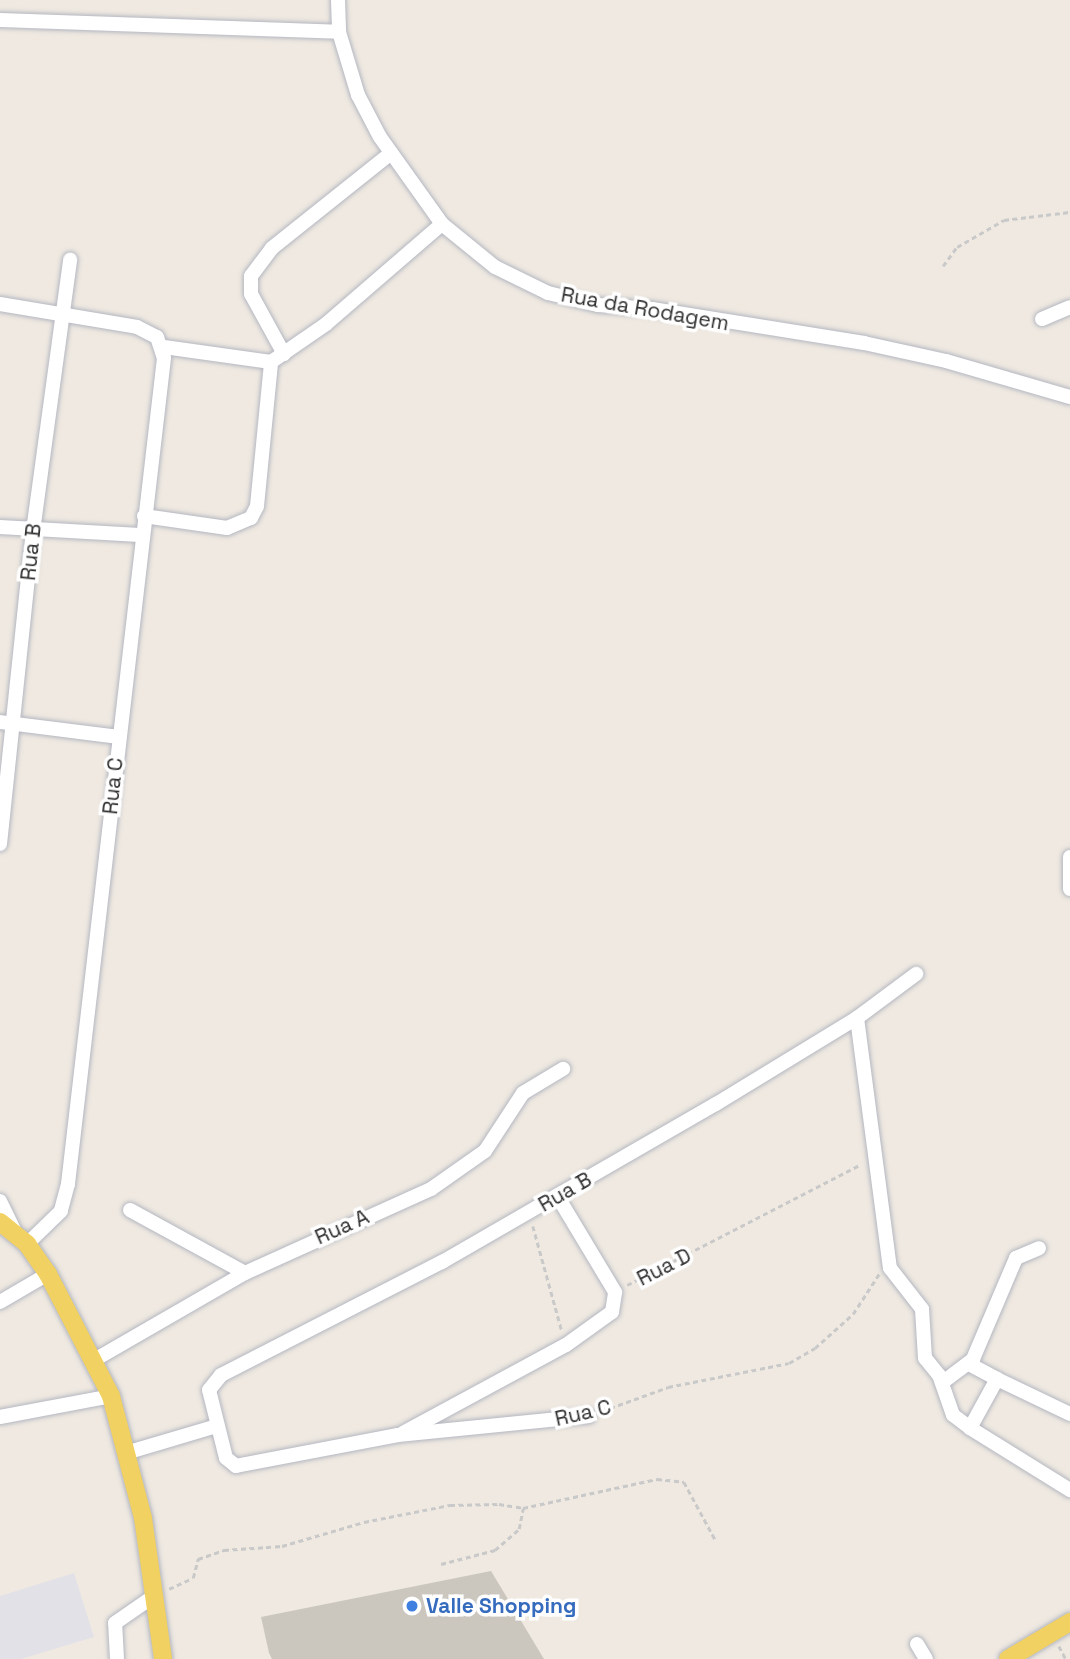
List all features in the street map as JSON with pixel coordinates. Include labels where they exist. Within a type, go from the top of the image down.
[{"type":"main road","points":[[0,1222],[21,1239],[48,1274],[96,1359],[111,1395],[129,1452],[163,1659]]},
{"type":"main road","points":[[1008,1659],[1070,1622]]},
{"type":"street","name":"Rua da Rodagem","points":[[338,0],[340,32],[358,95],[391,153],[442,224],[495,267],[548,293],[598,305],[864,343],[946,361],[1070,397]]},
{"type":"street","points":[[0,20],[340,32]]},
{"type":"street","points":[[284,354],[251,294],[251,276],[272,248],[391,153]]},
{"type":"street","points":[[0,304],[137,327],[157,337],[164,347],[271,362],[326,324],[442,224]]},
{"type":"street","name":"Rua B","points":[[0,844],[7,723],[70,260]]},
{"type":"street","points":[[1042,319],[1070,307]]},
{"type":"street","name":"Rua C","points":[[21,1239],[61,1211],[65,1200],[164,347]]},
{"type":"street","points":[[144,516],[227,528],[251,518],[257,506],[271,362]]},
{"type":"street","points":[[0,527],[140,536]]},
{"type":"street","points":[[7,723],[118,737]]},
{"type":"street","points":[[1070,857],[1070,889]]},
{"type":"street","name":"Rua B","points":[[217,1426],[209,1395],[211,1385],[222,1375],[558,1197],[857,1018],[916,974]]},
{"type":"street","points":[[857,1018],[887,1251],[893,1273],[922,1309],[925,1358],[943,1382],[953,1415],[1070,1490]]},
{"type":"street","name":"Rua A","points":[[96,1359],[245,1273],[450,1177],[485,1151],[515,1100],[563,1069]]},
{"type":"street","points":[[558,1197],[615,1292]]},
{"type":"street","points":[[0,1201],[21,1239]]},
{"type":"street","points":[[130,1210],[245,1273]]},
{"type":"street","points":[[943,1382],[969,1364],[1016,1258],[1039,1248]]},
{"type":"street","points":[[0,1302],[48,1274]]},
{"type":"street","name":"Rua D","points":[[398,1435],[566,1345],[609,1317],[615,1307],[615,1292]]},
{"type":"street","points":[[969,1364],[1070,1414]]},
{"type":"street","points":[[970,1428],[997,1378]]},
{"type":"street","points":[[0,1417],[111,1395]]},
{"type":"street","name":"Rua C","points":[[217,1426],[226,1458],[241,1466],[398,1435],[589,1416]]},
{"type":"street","points":[[129,1452],[217,1426]]},
{"type":"street","points":[[117,1659],[114,1623],[153,1596]]},
{"type":"street","points":[[917,1644],[926,1659]]},
{"type":"path","points":[[943,266],[957,247],[1004,220],[1070,212]]},
{"type":"path","name":"Rua D","points":[[615,1292],[876,1156]]},
{"type":"path","points":[[530,1213],[566,1345]]},
{"type":"path","name":"Rua C","points":[[589,1416],[668,1387],[789,1363],[815,1348],[853,1314],[875,1284],[887,1251]]},
{"type":"path","points":[[153,1596],[193,1578],[198,1559],[224,1550],[282,1546],[364,1522],[450,1506],[499,1504],[523,1508],[657,1479],[684,1482],[715,1539]]},
{"type":"path","points":[[441,1564],[495,1550],[519,1529],[523,1508]]},
{"type":"shaded area","points":[[74,1573],[94,1637],[21,1659],[0,1659],[0,1596]]},
{"type":"building","name":"Valle Shopping","points":[[491,1571],[544,1659],[272,1659],[269,1653],[261,1617]]},
{"type":"place","name":"Valle Shopping","points":[[412,1606]]}]
